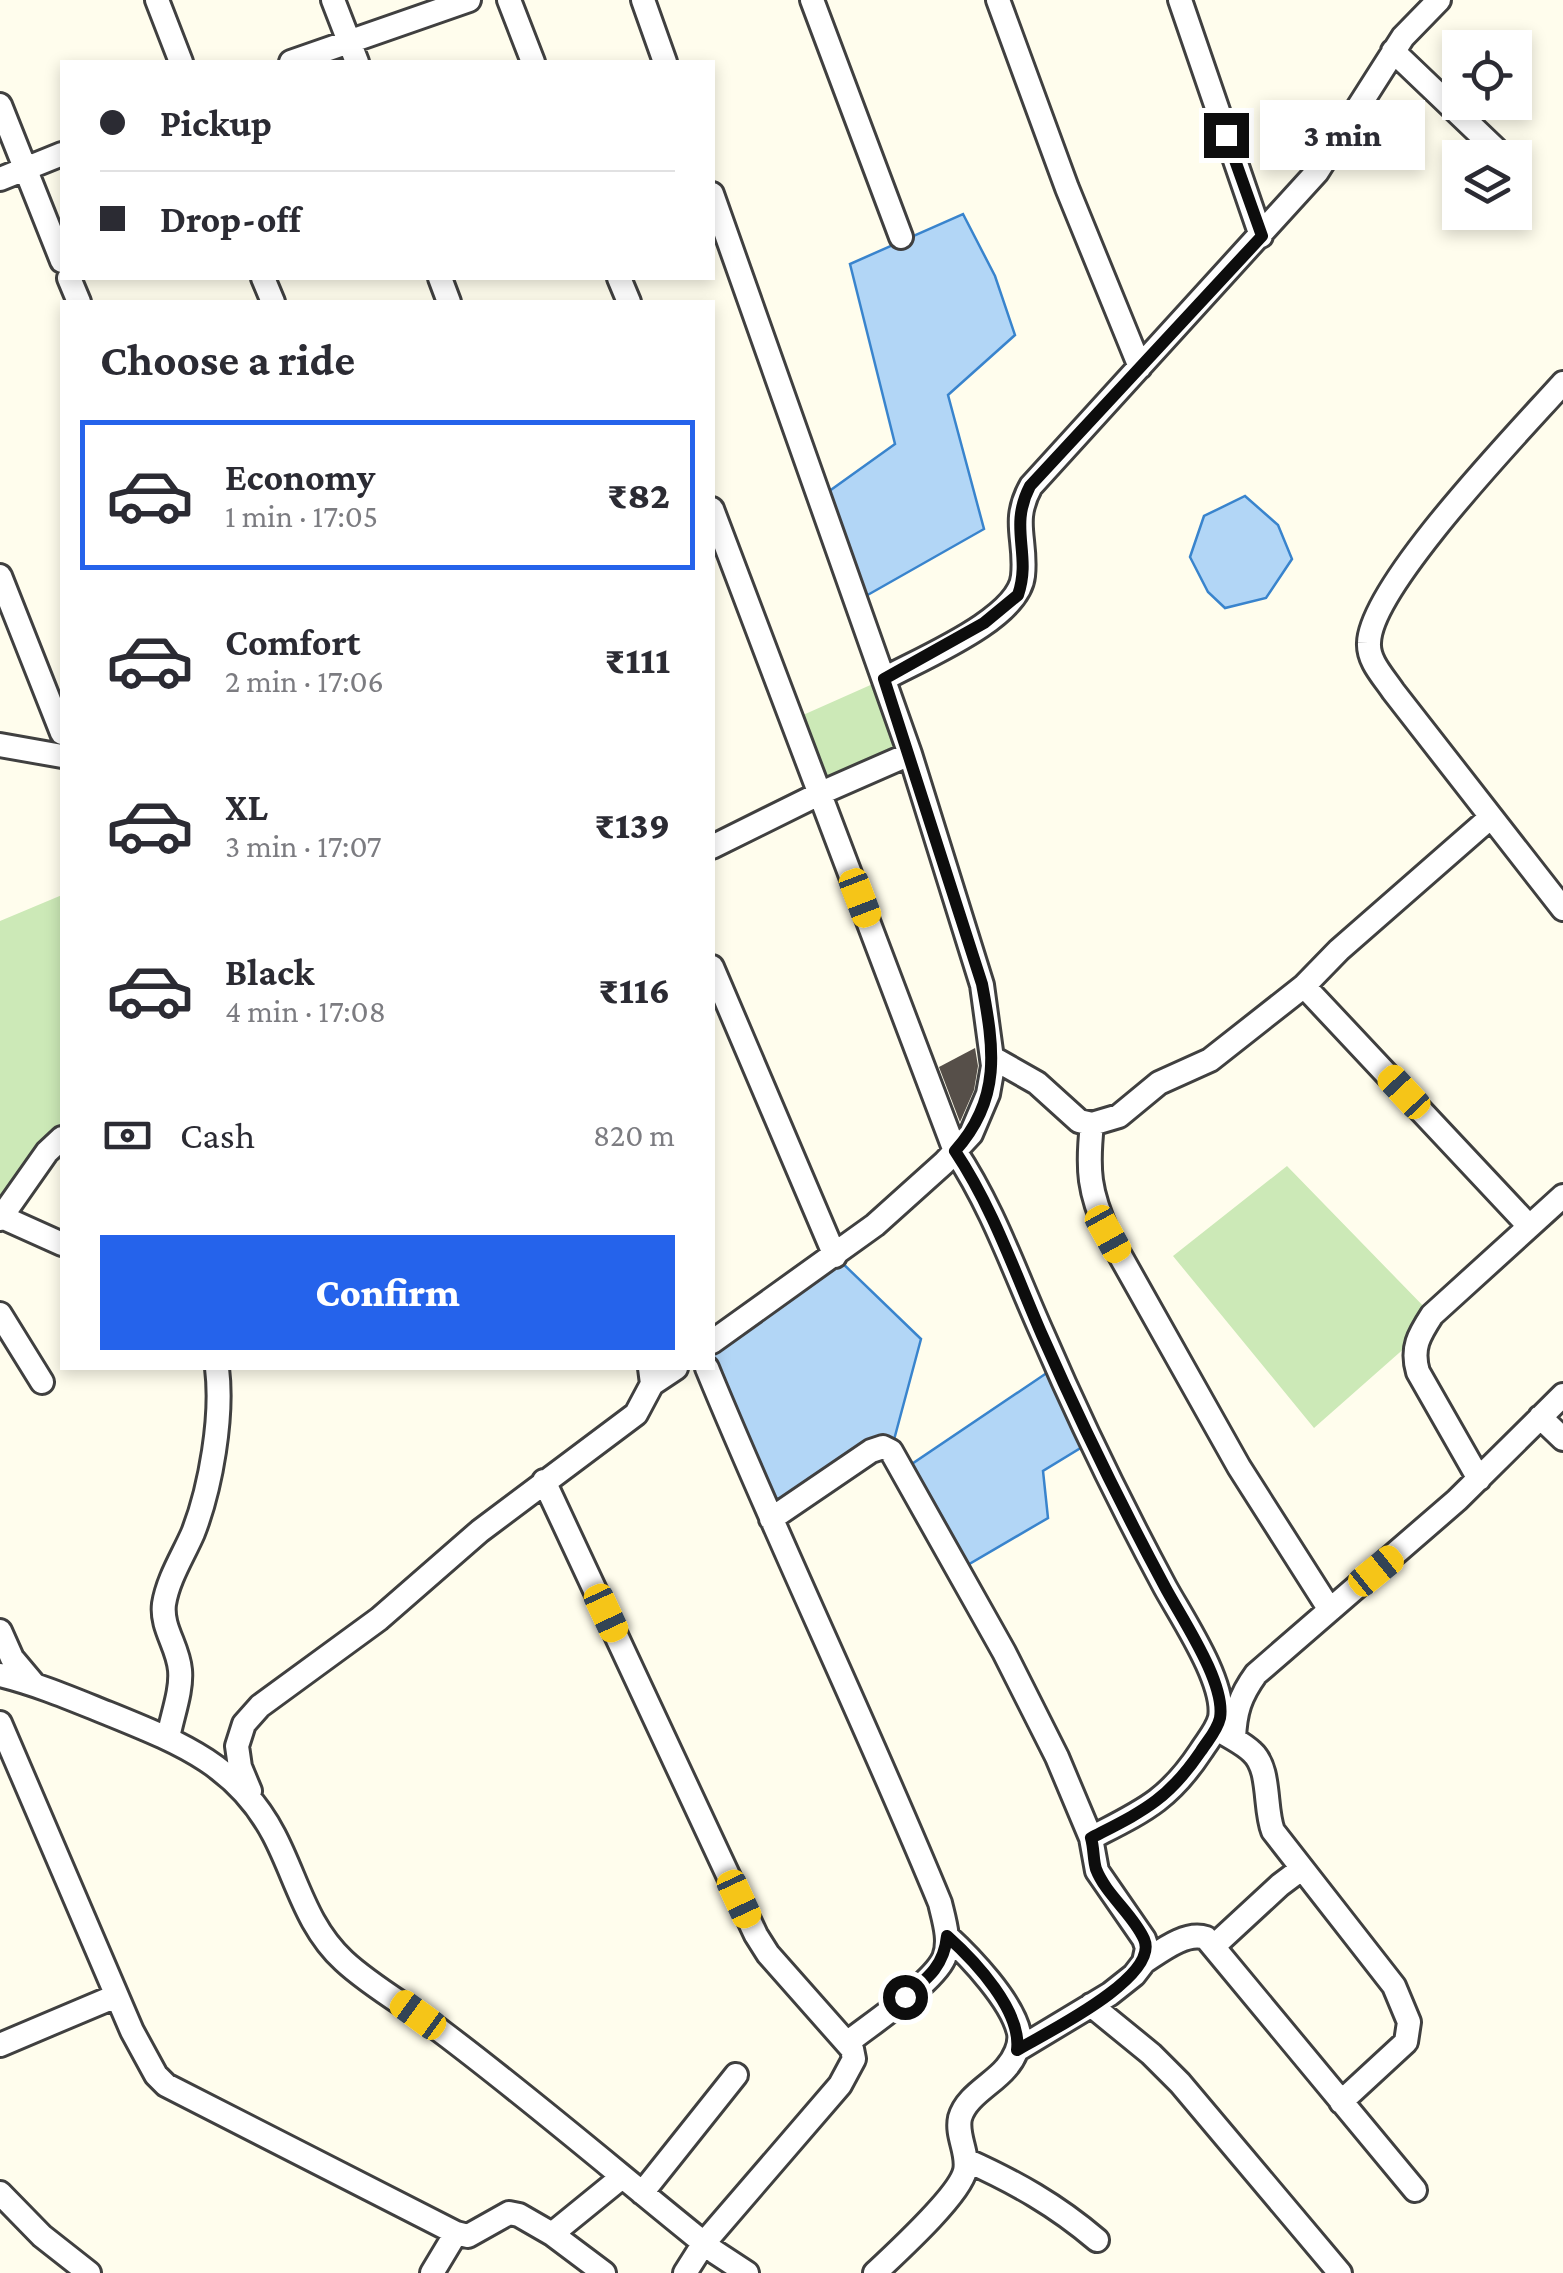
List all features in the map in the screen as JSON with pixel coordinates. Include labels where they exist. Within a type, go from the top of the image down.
[{"type":"street","points":[[157,0],[180,60]]},
{"type":"street","points":[[333,0],[353,52]]},
{"type":"street","points":[[303,60],[353,52],[469,0]]},
{"type":"street","points":[[508,0],[532,60]]},
{"type":"street","points":[[643,0],[664,60]]},
{"type":"street","points":[[812,0],[902,237]]},
{"type":"street","points":[[998,0],[1067,188],[1140,367]]},
{"type":"street","points":[[1180,0],[1262,236]]},
{"type":"street","points":[[884,679],[984,623],[1018,595],[1024,563],[1019,515],[1030,486],[1317,172],[1393,51],[1439,0]]},
{"type":"street","points":[[1393,51],[1486,140]]},
{"type":"street","points":[[0,105],[60,255]]},
{"type":"street","points":[[0,179],[60,155]]},
{"type":"street","points":[[715,202],[910,754],[982,984],[993,1058],[988,1094],[971,1134],[955,1151],[876,1226],[715,1340]]},
{"type":"street","points":[[1563,383],[1398,577],[1372,626],[1368,644],[1372,660],[1392,691],[1563,910]]},
{"type":"street","points":[[715,517],[955,1151],[984,1199],[1044,1340],[1131,1524],[1204,1660],[1220,1697],[1226,1734],[1259,1761],[1272,1831],[1394,1986],[1409,2022],[1406,2042],[1341,2102]]},
{"type":"street","points":[[0,576],[60,728]]},
{"type":"street","points":[[0,745],[60,756]]},
{"type":"street","points":[[715,846],[910,754]]},
{"type":"street","points":[[993,1058],[1017,1069],[1079,1120],[1092,1124],[1119,1116],[1159,1082],[1210,1060],[1304,986],[1339,950],[1491,817]]},
{"type":"street","points":[[715,974],[835,1256]]},
{"type":"street","points":[[1304,986],[1529,1226]]},
{"type":"street","points":[[1092,1124],[1087,1168],[1094,1202],[1108,1234],[1238,1467],[1330,1610]]},
{"type":"street","points":[[60,1140],[47,1152],[1,1218],[60,1243]]},
{"type":"street","points":[[1479,1479],[1418,1372],[1414,1359],[1416,1338],[1432,1315],[1563,1196]]},
{"type":"street","points":[[0,1314],[42,1382]]},
{"type":"street","points":[[168,1738],[180,1668],[165,1627],[164,1609],[192,1533],[208,1474],[217,1411],[217,1370]]},
{"type":"street","points":[[708,1370],[770,1520],[849,1688],[940,1902],[947,1936],[945,1956],[933,1974],[847,2044]]},
{"type":"street","points":[[651,1376],[636,1414],[480,1531],[379,1618],[252,1715],[244,1724],[238,1746],[240,1767],[305,1909],[319,1933],[344,1961],[443,2032],[747,2273]]},
{"type":"street","points":[[1091,1838],[1166,1796],[1226,1734],[1242,1694],[1256,1674],[1479,1479],[1563,1395]]},
{"type":"street","points":[[1540,1417],[1563,1439]]},
{"type":"street","points":[[770,1520],[871,1452],[883,1447],[891,1451],[1004,1652],[1057,1757],[1091,1838],[1097,1871],[1144,1939],[1144,1962]]},
{"type":"street","points":[[544,1481],[756,1935],[847,2044],[854,2059],[840,2085],[704,2242],[684,2273]]},
{"type":"street","points":[[0,1631],[12,1658],[33,1683]]},
{"type":"street","points":[[0,1675],[33,1683],[168,1738],[217,1766],[256,1805]]},
{"type":"street","points":[[0,1723],[116,1996],[147,2059],[166,2086],[456,2234],[478,2233],[498,2217],[519,2215],[604,2273]]},
{"type":"street","points":[[1214,1946],[1300,1870]]},
{"type":"street","points":[[1017,2050],[1091,2005],[1134,1974],[1144,1962],[1196,1935],[1206,1938],[1415,2190]]},
{"type":"street","points":[[875,2273],[959,2186],[966,2160],[960,2118],[968,2104],[1006,2068],[1017,2050],[1019,2035],[1012,2017],[969,1956],[947,1936]]},
{"type":"street","points":[[0,2045],[116,1996]]},
{"type":"street","points":[[1091,2005],[1180,2083],[1340,2273]]},
{"type":"street","points":[[642,2193],[736,2075]]},
{"type":"street","points":[[966,2160],[1048,2201],[1097,2240]]},
{"type":"street","points":[[552,2234],[622,2177]]},
{"type":"street","points":[[0,2193],[42,2236],[89,2273]]},
{"type":"street","points":[[432,2273],[456,2234]]},
{"type":"green space","points":[[884,679],[910,754],[821,793],[794,719]]},
{"type":"green space","points":[[60,896],[60,1141],[0,1219],[0,921]]},
{"type":"green space","points":[[1287,1166],[1432,1315],[1416,1338],[1314,1428],[1173,1256]]},
{"type":"water","points":[[963,214],[995,276],[1015,335],[948,395],[984,529],[857,601],[821,497],[895,444],[850,264]]},
{"type":"water","points":[[1245,496],[1278,525],[1292,559],[1266,598],[1225,608],[1208,592],[1190,557],[1204,516]]},
{"type":"water","points":[[835,1256],[921,1339],[891,1451],[771,1519],[713,1370],[715,1341]]},
{"type":"water","points":[[1057,1366],[1092,1441],[1043,1471],[1048,1518],[959,1570],[903,1470]]},
{"type":"building","points":[[975,1048],[978,1066],[974,1090],[960,1122],[939,1067]]},
{"type":"route","points":[[905,1997],[933,1974],[945,1956],[947,1936],[969,1956],[1012,2017],[1019,2035],[1017,2050],[1110,1994],[1134,1974],[1144,1962],[1144,1939],[1097,1871],[1091,1838],[1166,1796],[1217,1728],[1221,1713],[1220,1697],[1204,1660],[1131,1524],[1044,1340],[984,1199],[955,1151],[971,1134],[988,1094],[994,1066],[990,1025],[982,984],[884,679],[984,623],[1018,595],[1024,563],[1019,515],[1030,486],[1262,236],[1226,135]]}]
